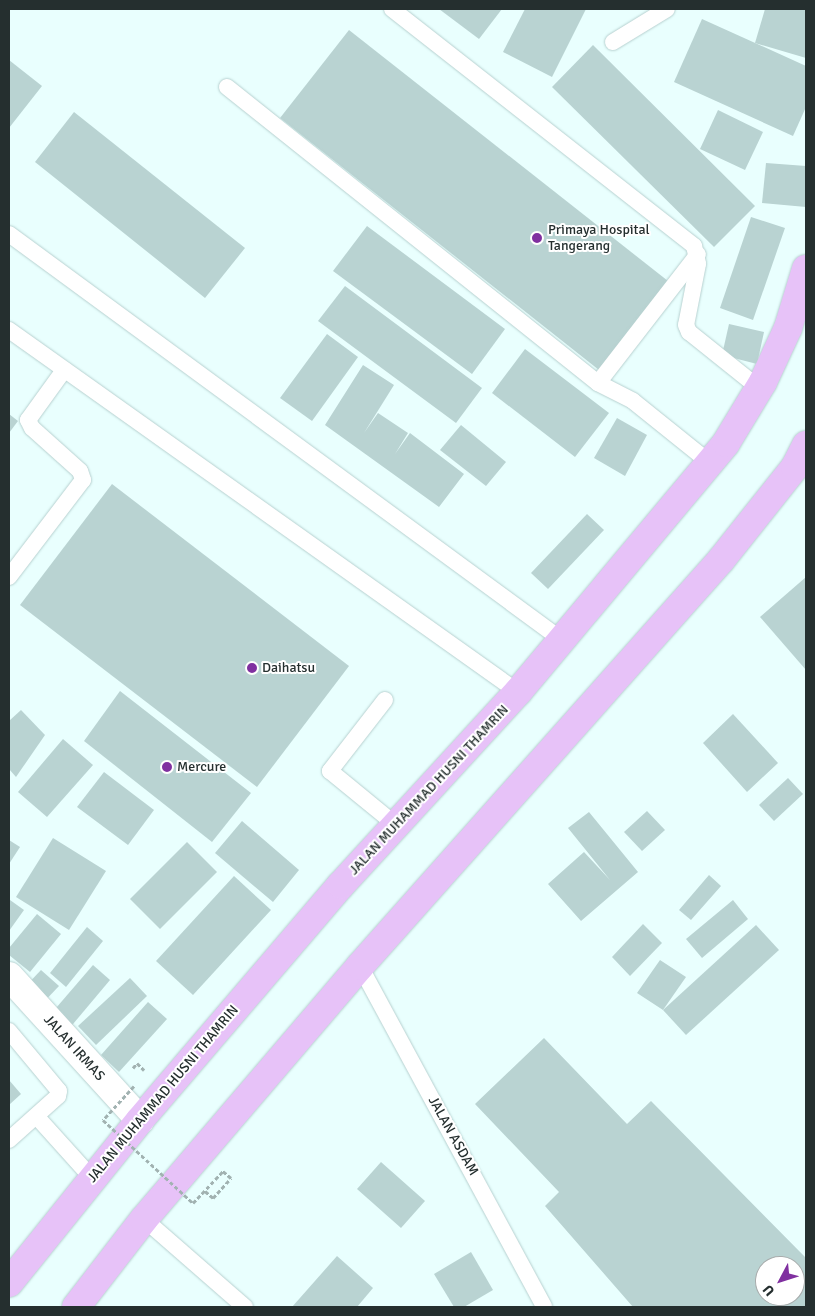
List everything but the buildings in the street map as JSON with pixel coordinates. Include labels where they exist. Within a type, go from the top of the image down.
[{"type":"main road","name":"JALAN MUHAMMAD HUSNI THAMRIN","points":[[9,1284],[140,1120],[396,825],[518,692],[710,464],[726,443],[759,388],[788,328],[806,269]]},
{"type":"main road","points":[[76,1307],[144,1219],[360,966],[721,560],[803,462]]},
{"type":"street","name":"JALAN IRMAS","points":[[9,976],[140,1120]]},
{"type":"lane","points":[[392,9],[694,246],[698,254],[686,325],[689,332],[759,388]]},
{"type":"lane","points":[[613,42],[667,9]]},
{"type":"lane","points":[[227,87],[598,383],[633,401],[710,464]]},
{"type":"lane","points":[[9,234],[562,640]]},
{"type":"lane","points":[[598,383],[698,254]]},
{"type":"lane","points":[[9,330],[518,692]]},
{"type":"lane","points":[[9,577],[83,480],[80,471],[32,428],[28,420],[64,370]]},
{"type":"lane","points":[[385,700],[330,771],[396,825]]},
{"type":"lane","name":"JALAN ASDAM","points":[[360,966],[544,1307]]},
{"type":"lane","points":[[9,1031],[59,1091],[58,1096],[9,1140]]},
{"type":"lane","points":[[37,1116],[92,1178]]},
{"type":"lane","points":[[144,1219],[245,1307]]},
{"type":"path","points":[[134,1086],[103,1120],[194,1203],[223,1171],[231,1178],[213,1198]]},
{"type":"place","name":"Primaya Hospital Tangerang","points":[[537,238]]},
{"type":"place","name":"Daihatsu","points":[[252,668]]},
{"type":"place","name":"Mercure","points":[[167,767]]}]
